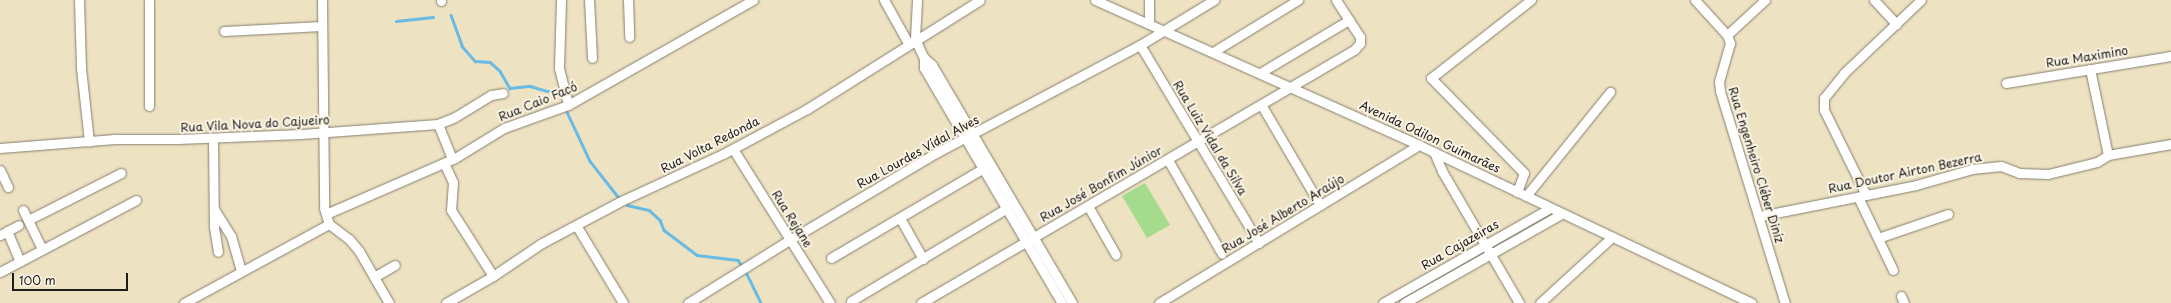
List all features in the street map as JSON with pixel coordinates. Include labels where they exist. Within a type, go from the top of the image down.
[{"type":"street","points":[[79,0],[81,68],[89,142]]},
{"type":"street","points":[[149,0],[150,106]]},
{"type":"street","points":[[322,0],[323,197],[326,214],[329,224],[352,242],[389,303]]},
{"type":"street","points":[[561,0],[559,68],[568,105]]},
{"type":"street","points":[[589,0],[592,58]]},
{"type":"street","points":[[628,0],[629,37]]},
{"type":"street","name":"Rua Caio Facó","points":[[326,214],[448,161],[504,128],[568,105],[674,47],[753,0]]},
{"type":"street","points":[[884,0],[911,41],[924,58],[932,65],[970,136],[1030,239],[1072,303]]},
{"type":"street","points":[[911,41],[917,0]]},
{"type":"street","name":"Rua Volta Redonda","points":[[446,303],[493,276],[542,243],[619,202],[733,149],[837,91],[911,41],[980,0]]},
{"type":"street","name":"Avenida Odilon Guimarães","points":[[1095,0],[1294,87],[1751,303]]},
{"type":"street","points":[[1149,0],[1149,24]]},
{"type":"street","name":"Rua Lourdes Vídal Alves","points":[[692,302],[791,238],[970,136],[1140,45],[1214,0]]},
{"type":"street","points":[[1213,52],[1298,0]]},
{"type":"street","points":[[1260,73],[1349,20],[1336,0]]},
{"type":"street","points":[[1517,192],[1524,173],[1431,78],[1513,17],[1531,0]]},
{"type":"street","points":[[1695,0],[1727,35],[1765,0]]},
{"type":"street","points":[[1874,0],[1896,24]]},
{"type":"street","points":[[1893,270],[1824,110],[1824,98],[1844,73],[1921,0]]},
{"type":"street","name":"Rua José Bonfim Júnior","points":[[921,303],[1262,106],[1354,50],[1360,43],[1360,37],[1349,20]]},
{"type":"street","points":[[224,31],[322,26]]},
{"type":"street","name":"Rua Engenheiro Cléber Diniz","points":[[1727,35],[1730,50],[1719,85],[1760,216],[1785,303]]},
{"type":"street","name":"Rua Luiz Vidal da Silva","points":[[1140,45],[1200,142],[1259,243]]},
{"type":"street","name":"Rua Maximino","points":[[2006,83],[2171,56]]},
{"type":"street","points":[[2090,69],[2108,155]]},
{"type":"street","points":[[1526,196],[1610,92]]},
{"type":"street","name":"Rua Vila Nova do Cajueiro","points":[[0,148],[89,142],[322,133],[438,124],[455,117],[491,95],[503,93]]},
{"type":"street","points":[[1262,106],[1320,205]]},
{"type":"street","points":[[438,124],[453,182],[451,210],[493,276]]},
{"type":"street","points":[[970,136],[984,168],[1007,208],[1030,239],[1062,303]]},
{"type":"street","points":[[213,138],[214,209],[218,252]]},
{"type":"street","name":"Rua Doutor Airton Bezerra","points":[[1760,216],[1916,185],[1972,169],[2001,166],[2020,173],[2048,174],[2097,162],[2108,155],[2171,144]]},
{"type":"street","name":"Rua José Alberto Araújo","points":[[1159,303],[1419,145]]},
{"type":"street","name":"Rua Rejane","points":[[733,149],[791,238],[830,303]]},
{"type":"street","points":[[1434,152],[1442,171],[1519,303]]},
{"type":"street","points":[[1168,160],[1222,254]]},
{"type":"street","points":[[831,258],[984,168]]},
{"type":"street","points":[[0,170],[8,187]]},
{"type":"street","points":[[28,220],[121,173]]},
{"type":"street","points":[[0,272],[136,200]]},
{"type":"street","points":[[1088,206],[1116,255]]},
{"type":"street","points":[[851,301],[1007,208]]},
{"type":"street","name":"Rua Cajazeiras","points":[[1383,303],[1550,208]]},
{"type":"street","points":[[214,209],[231,236],[241,272]]},
{"type":"street","points":[[22,210],[42,249]]},
{"type":"street","name":"Rua Cajazeiras","points":[[1404,303],[1561,214]]},
{"type":"street","points":[[1878,238],[1948,214]]},
{"type":"street","points":[[900,218],[923,259]]},
{"type":"street","points":[[184,303],[329,224]]},
{"type":"street","points":[[19,225],[3,233],[20,261]]},
{"type":"street","points":[[576,225],[623,303]]},
{"type":"street","points":[[1540,303],[1612,237]]},
{"type":"street","points":[[374,276],[395,265]]},
{"type":"green space","points":[[1145,183],[1170,225],[1147,238],[1122,196]]},
{"type":"waterway","points":[[451,15],[462,46],[475,61],[490,62],[500,71],[510,88],[530,86],[547,91],[560,91]]},
{"type":"waterway","points":[[396,21],[433,17]]},
{"type":"waterway","points":[[567,112],[590,161],[619,198]]},
{"type":"waterway","points":[[627,205],[649,210],[660,220],[664,230],[697,255],[738,260],[742,266]]},
{"type":"waterway","points":[[745,270],[761,303]]}]
